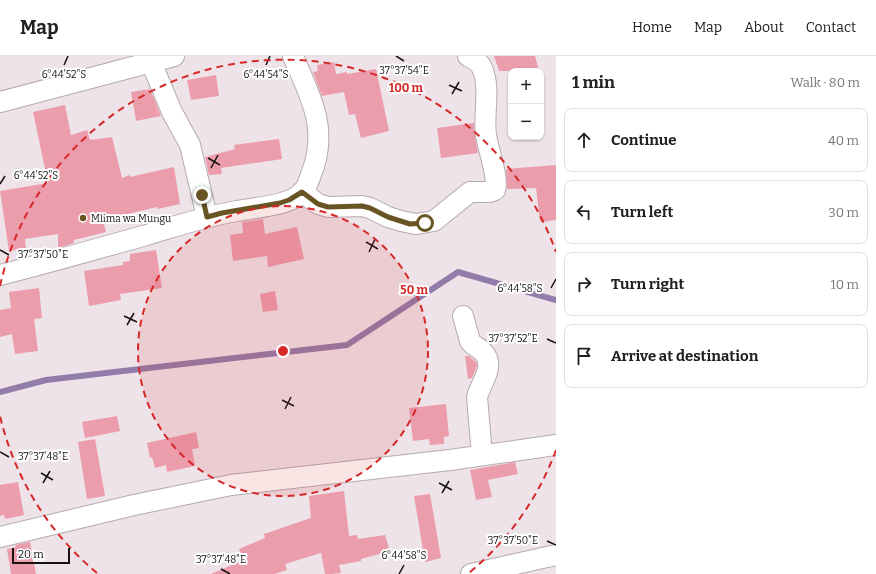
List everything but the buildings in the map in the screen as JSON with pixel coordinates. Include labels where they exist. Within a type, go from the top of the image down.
[{"type":"street","points":[[0,102],[174,56]]},
{"type":"street","points":[[0,275],[222,213],[280,203],[289,200],[302,192],[310,178],[317,154],[319,134],[316,113],[293,56]]},
{"type":"street","points":[[302,192],[318,204],[328,207],[362,206],[370,208],[388,217],[416,224],[434,221],[470,192],[490,192],[495,190],[496,184],[494,166],[488,148],[486,133],[487,96],[485,78],[482,66],[468,56]]},
{"type":"street","points":[[151,62],[172,112],[190,145],[207,217]]},
{"type":"street","points":[[463,316],[470,341],[483,351],[487,358],[488,365],[487,374],[477,397],[482,455]]},
{"type":"street","points":[[0,537],[134,505],[231,485],[556,445]]},
{"type":"street","points":[[471,574],[556,555]]},
{"type":"waterway","points":[[0,392],[46,380],[347,345],[458,272],[556,300]]},
{"type":"place","name":"Mlima wa Mungu","points":[[83,218]]},
{"type":"route","points":[[202,195],[207,217],[280,203],[289,200],[302,192],[318,204],[328,207],[341,208],[362,206],[410,224],[425,223]]}]
